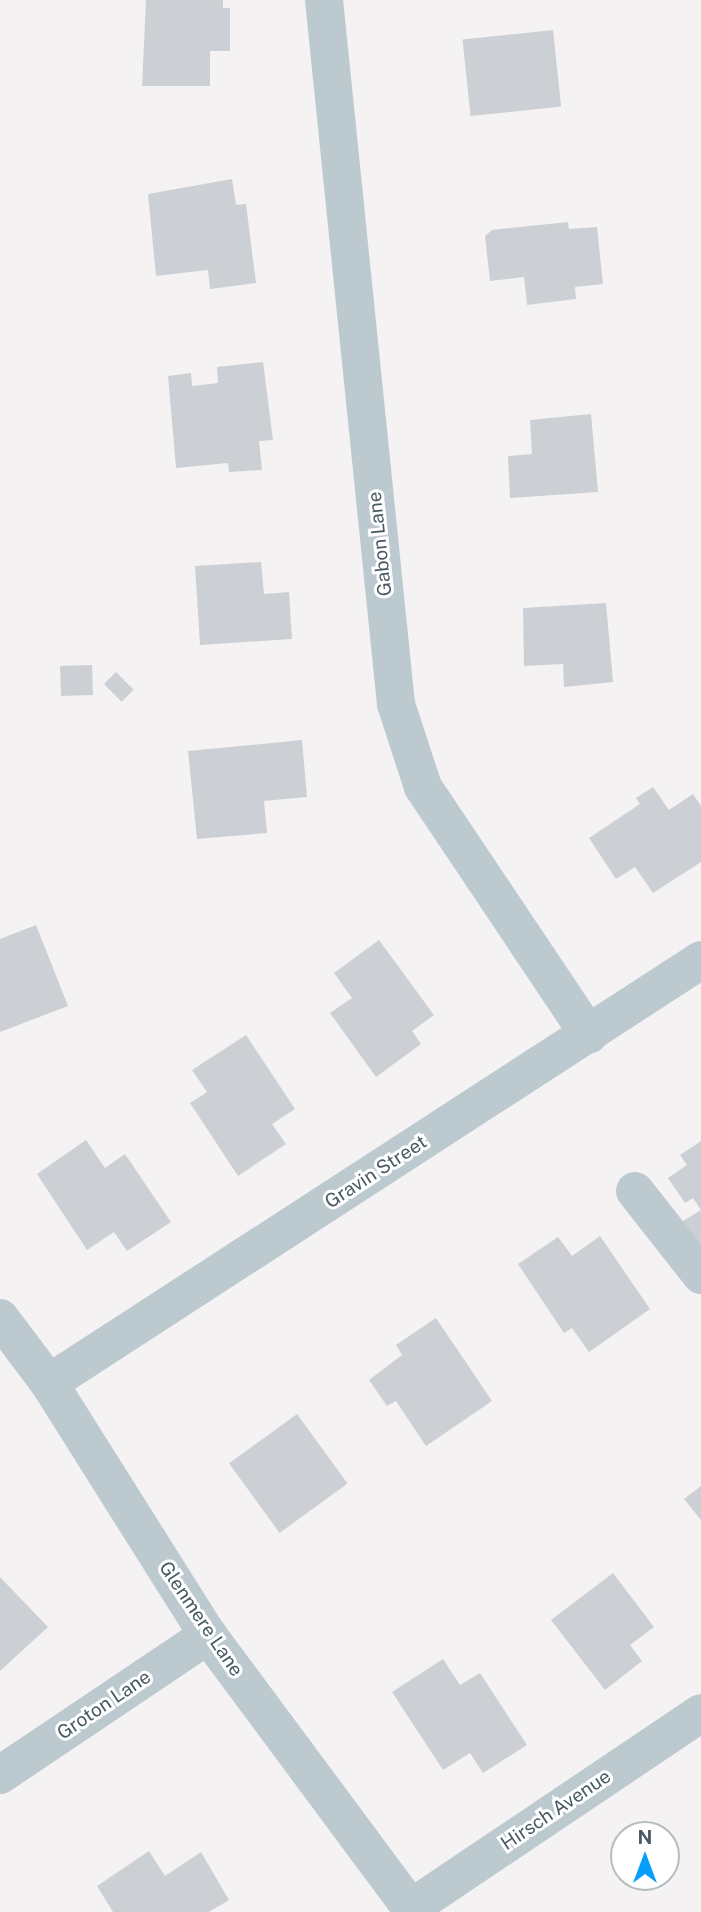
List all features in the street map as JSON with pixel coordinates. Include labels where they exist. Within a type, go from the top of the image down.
[{"type":"street","name":"Gabon Lane","points":[[324,0],[396,704],[423,786],[589,1035]]},
{"type":"street","name":"Gravin Street","points":[[49,1383],[701,960]]},
{"type":"street","points":[[635,1191],[701,1275]]},
{"type":"street","name":"Glenmere Lane","points":[[0,1318],[49,1383],[208,1634],[412,1910]]},
{"type":"street","name":"Groton Lane","points":[[0,1775],[208,1634]]},
{"type":"street","name":"Hirsch Avenue","points":[[412,1910],[701,1713]]},
{"type":"building","points":[[146,0],[223,0],[223,8],[230,8],[230,51],[210,51],[210,86],[142,86]]},
{"type":"building","points":[[553,30],[561,107],[471,116],[462,40]]},
{"type":"building","points":[[232,179],[236,205],[246,204],[256,283],[210,289],[208,270],[156,276],[148,194]]},
{"type":"building","points":[[568,222],[569,229],[597,227],[603,284],[575,287],[576,299],[527,305],[524,277],[490,281],[485,236],[492,230]]},
{"type":"building","points":[[263,362],[273,440],[259,441],[262,470],[229,472],[228,463],[176,468],[168,376],[191,373],[192,386],[218,383],[217,367]]},
{"type":"building","points":[[591,414],[598,492],[510,498],[508,456],[532,454],[530,420]]},
{"type":"building","points":[[261,562],[264,594],[289,592],[292,639],[200,645],[195,566]]},
{"type":"building","points":[[606,603],[613,682],[564,687],[563,664],[524,666],[523,608]]},
{"type":"building","points":[[92,665],[93,695],[61,696],[60,666]]},
{"type":"building","points":[[116,672],[134,690],[122,702],[104,684]]},
{"type":"building","points":[[302,740],[307,797],[264,801],[267,833],[197,839],[188,751]]},
{"type":"building","points":[[653,787],[669,810],[693,794],[701,806],[701,862],[653,893],[635,867],[616,879],[589,838],[640,804],[636,798]]},
{"type":"building","points":[[36,925],[68,1006],[0,1032],[0,939]]},
{"type":"building","points":[[379,940],[434,1015],[412,1031],[421,1044],[376,1077],[330,1013],[352,998],[334,973]]},
{"type":"building","points":[[246,1035],[295,1109],[272,1124],[286,1144],[238,1176],[190,1103],[207,1092],[192,1070]]},
{"type":"building","points":[[86,1140],[105,1168],[125,1154],[171,1222],[127,1251],[114,1232],[87,1250],[37,1174]]},
{"type":"building","points":[[701,1141],[701,1210],[693,1198],[685,1203],[668,1178],[687,1165],[680,1155]]},
{"type":"building","points":[[701,1210],[701,1247],[683,1221]]},
{"type":"building","points":[[600,1236],[650,1309],[589,1352],[572,1328],[564,1333],[518,1264],[558,1237],[572,1256]]},
{"type":"building","points":[[436,1318],[492,1401],[426,1446],[396,1401],[387,1406],[369,1380],[402,1355],[396,1345]]},
{"type":"building","points":[[297,1414],[348,1484],[280,1533],[229,1463]]},
{"type":"building","points":[[701,1486],[701,1520],[684,1499]]},
{"type":"building","points":[[613,1573],[654,1627],[630,1645],[642,1661],[605,1690],[551,1620]]},
{"type":"building","points":[[0,1577],[48,1627],[0,1671]]},
{"type":"building","points":[[443,1659],[460,1685],[480,1673],[527,1745],[483,1773],[470,1753],[443,1770],[392,1692]]},
{"type":"building","points":[[149,1851],[165,1876],[201,1852],[229,1900],[209,1912],[113,1912],[97,1886]]}]
